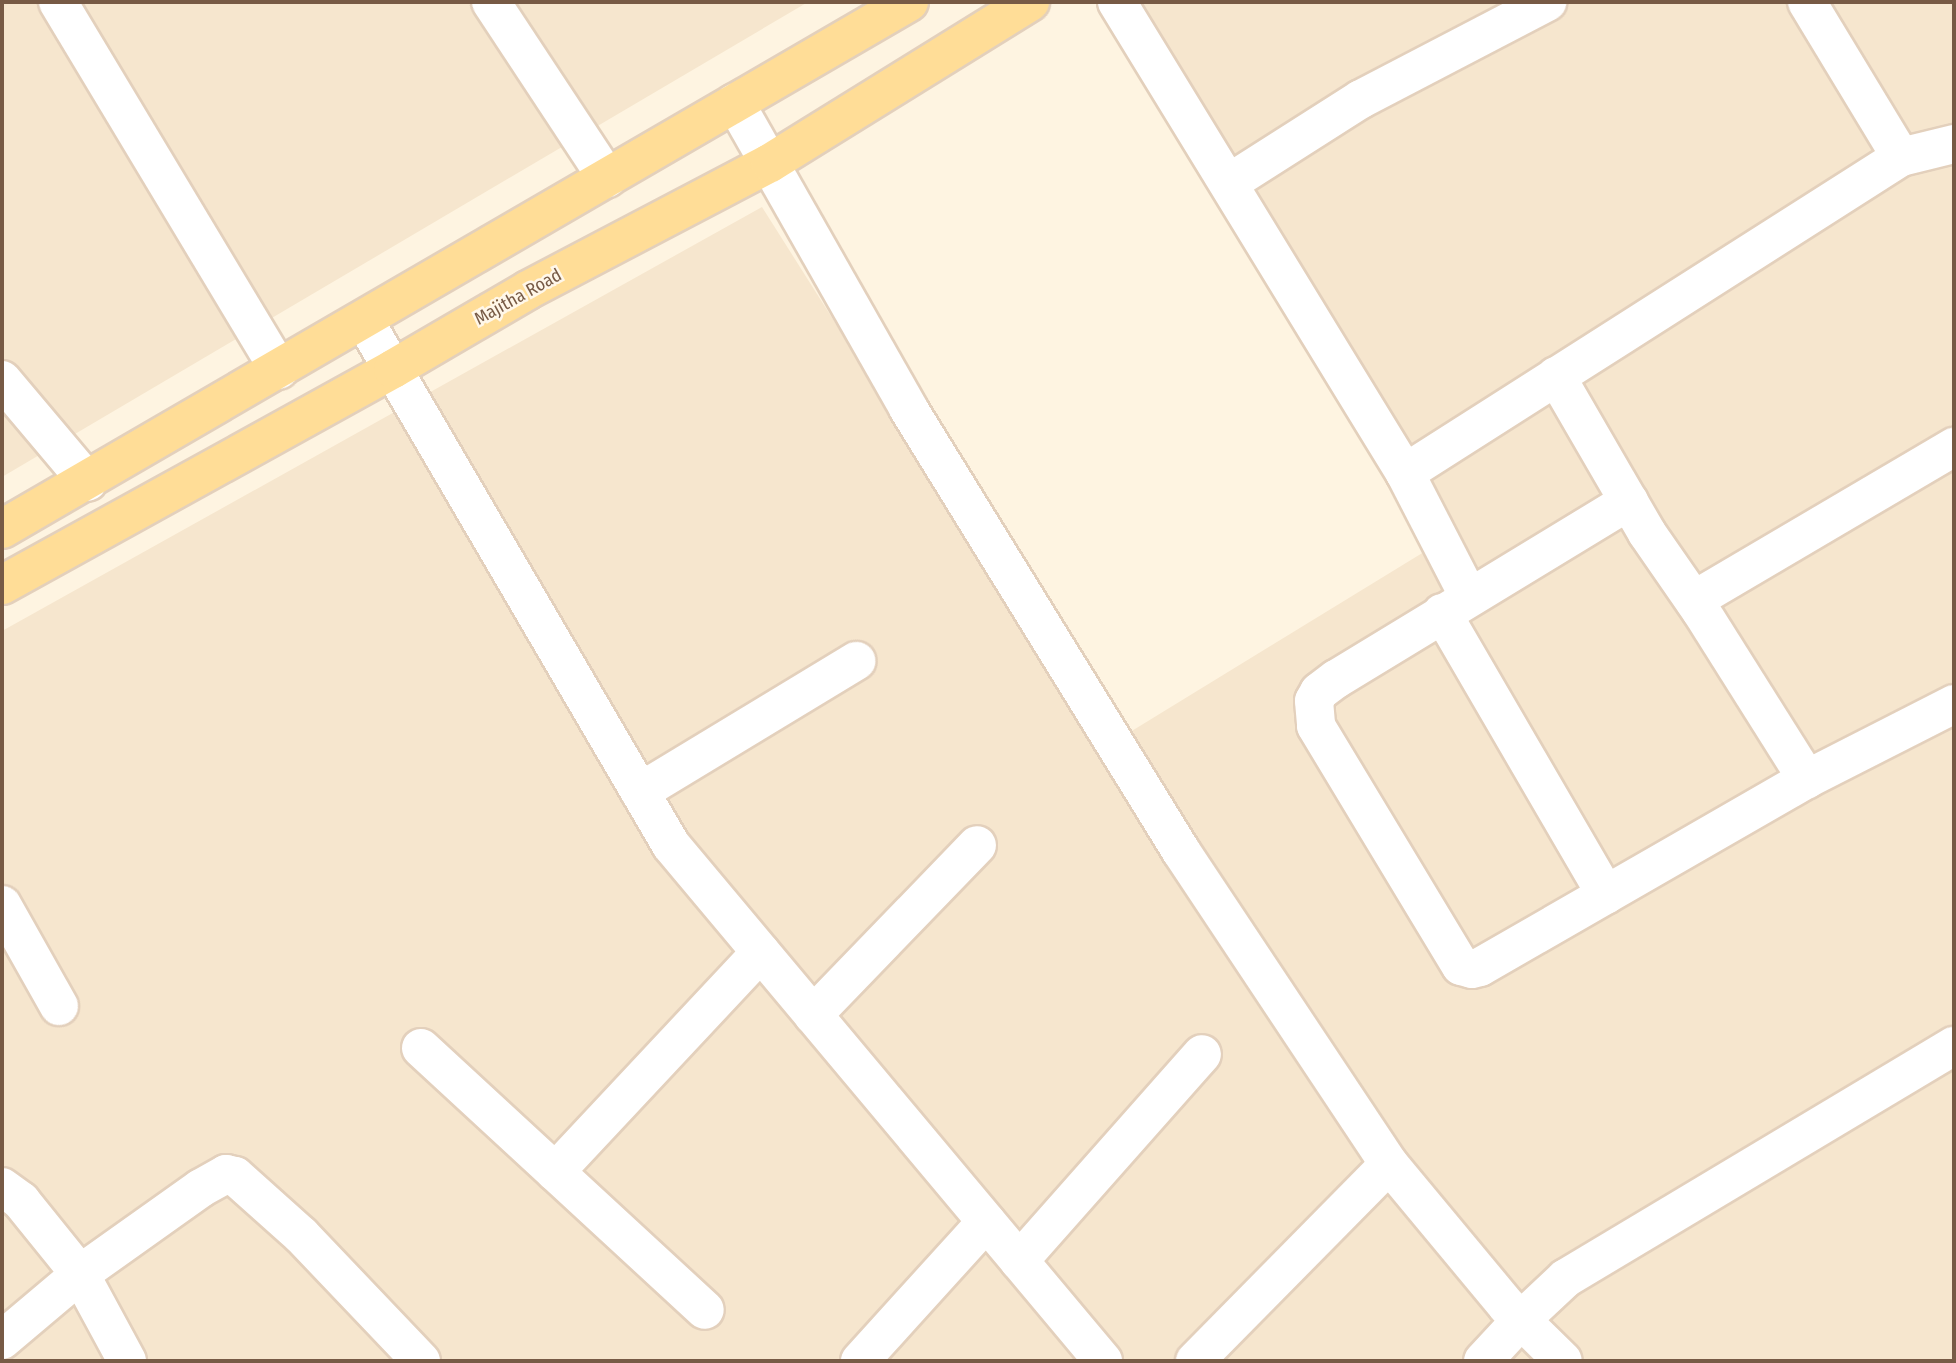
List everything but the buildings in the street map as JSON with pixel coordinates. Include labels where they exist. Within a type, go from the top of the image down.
[{"type":"main road","points":[[2,529],[88,482],[909,2]]},
{"type":"main road","name":"Majitha Road","points":[[2,585],[393,369],[528,290],[770,163],[1030,2]]},
{"type":"street","points":[[58,2],[279,370]]},
{"type":"street","points":[[491,2],[607,178]]},
{"type":"street","points":[[1117,2],[1405,472],[1456,605],[1606,895]]},
{"type":"street","points":[[1229,183],[1362,99],[1547,2]]},
{"type":"street","points":[[1807,2],[1901,157]]},
{"type":"street","points":[[736,103],[908,408],[1181,851],[1389,1164],[1520,1321],[1563,1361]]},
{"type":"street","points":[[1405,472],[1901,157],[1954,144]]},
{"type":"street","points":[[364,320],[671,845],[1103,1361]]},
{"type":"street","points":[[1556,376],[1629,501],[1807,779]]},
{"type":"street","points":[[2,380],[88,482]]},
{"type":"street","points":[[1694,600],[1954,447]]},
{"type":"street","points":[[1629,501],[1319,691],[1313,712],[1316,726],[1461,966],[1472,969],[1480,967],[1807,779],[1954,704]]},
{"type":"street","points":[[640,792],[856,662]]},
{"type":"street","points":[[813,1015],[977,845]]},
{"type":"street","points":[[2,905],[59,1006]]},
{"type":"street","points":[[555,1172],[761,952]]},
{"type":"street","points":[[1483,1361],[1520,1321],[1566,1278],[1954,1046]]},
{"type":"street","points":[[421,1048],[705,1310]]},
{"type":"street","points":[[1019,1261],[1202,1054]]},
{"type":"street","points":[[1195,1361],[1389,1164]]},
{"type":"street","points":[[2,1340],[80,1274],[201,1188],[226,1174],[235,1176],[301,1235],[421,1361]]},
{"type":"street","points":[[2,1187],[21,1200],[80,1274],[127,1361]]},
{"type":"street","points":[[860,1361],[986,1222]]},
{"type":"shaded area","points":[[2,2],[808,2],[2,477]]},
{"type":"shaded area","points":[[1110,2],[1954,2],[1954,1361],[2,1361],[2,631],[762,207],[1104,748],[1437,544]]}]
